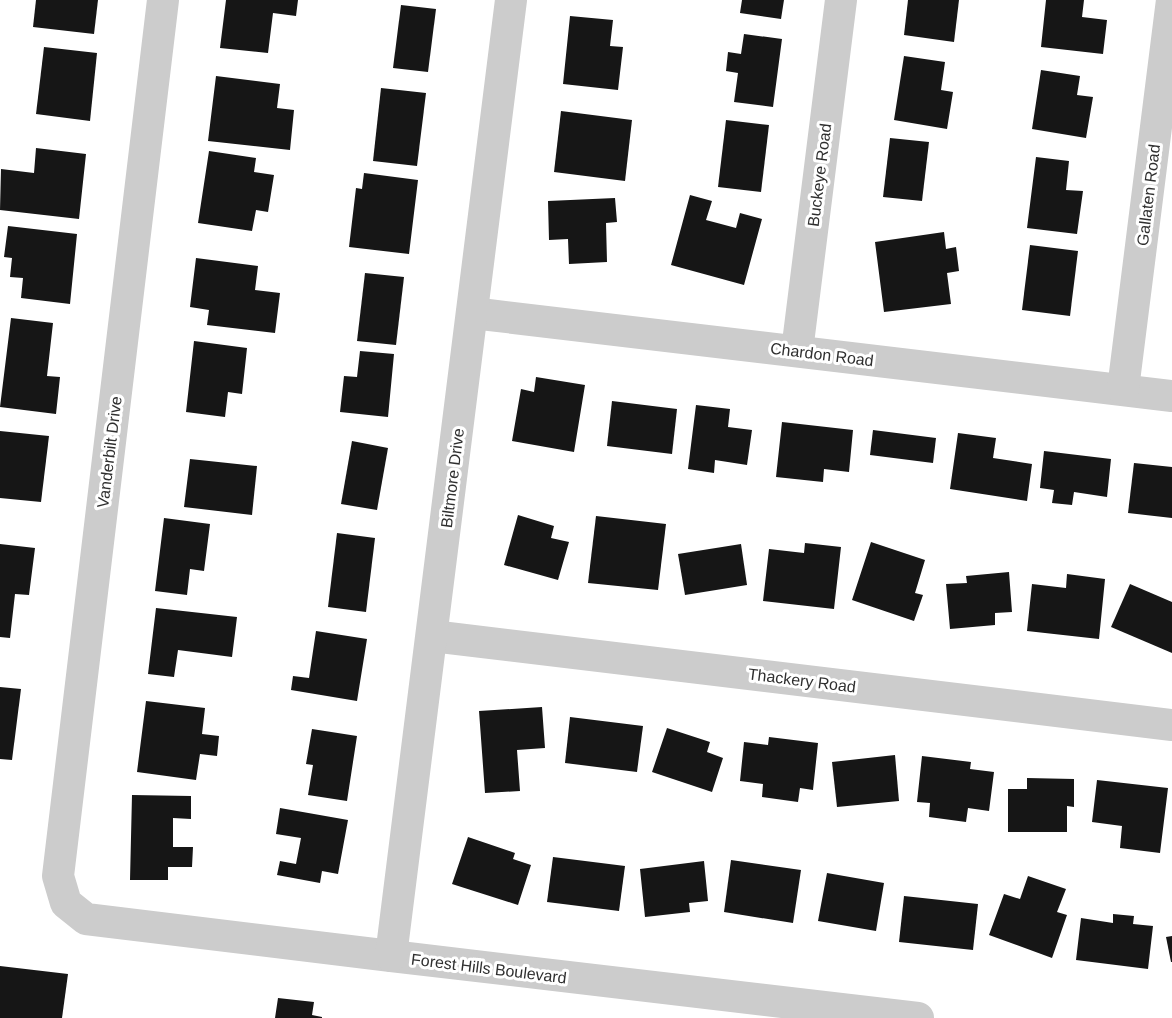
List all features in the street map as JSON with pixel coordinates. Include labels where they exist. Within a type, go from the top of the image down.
[{"type":"street","name":"Vanderbilt Drive","points":[[66,903],[58,876],[163,0]]},
{"type":"street","name":"Biltmore Drive","points":[[392,956],[511,0]]},
{"type":"street","name":"Buckeye Road","points":[[797,351],[841,0]]},
{"type":"street","name":"Gallaten Road","points":[[1123,389],[1172,0]]},
{"type":"street","name":"Chardon Road","points":[[472,313],[1172,396]]},
{"type":"street","name":"Thackery Road","points":[[432,636],[1172,725]]},
{"type":"street","name":"Forest Hills Boulevard","points":[[66,903],[86,919],[918,1018]]},
{"type":"building","points":[[36,0],[98,0],[94,34],[33,27]]},
{"type":"building","points":[[226,0],[298,0],[296,16],[273,13],[268,53],[220,48]]},
{"type":"building","points":[[742,0],[784,0],[781,19],[740,13]]},
{"type":"building","points":[[908,0],[959,0],[954,42],[904,35]]},
{"type":"building","points":[[1046,0],[1084,0],[1082,17],[1107,20],[1103,54],[1041,47]]},
{"type":"building","points":[[401,5],[436,9],[428,72],[393,68]]},
{"type":"building","points":[[570,16],[613,20],[610,46],[623,47],[618,90],[563,84]]},
{"type":"building","points":[[744,34],[782,39],[773,107],[734,102],[738,73],[726,71],[728,52],[741,54]]},
{"type":"building","points":[[44,47],[97,53],[90,121],[36,114]]},
{"type":"building","points":[[904,56],[945,62],[941,90],[953,92],[947,129],[894,120]]},
{"type":"building","points":[[1041,70],[1080,76],[1077,95],[1093,97],[1086,138],[1032,129]]},
{"type":"building","points":[[216,76],[280,84],[277,108],[294,110],[290,150],[208,141]]},
{"type":"building","points":[[381,88],[426,93],[417,166],[373,161]]},
{"type":"building","points":[[561,111],[632,120],[625,181],[554,172]]},
{"type":"building","points":[[726,120],[769,125],[761,192],[718,187]]},
{"type":"building","points":[[890,138],[929,142],[922,201],[883,197]]},
{"type":"building","points":[[36,148],[86,154],[79,219],[0,210],[1,169],[34,173]]},
{"type":"building","points":[[209,151],[256,158],[254,172],[274,175],[268,212],[256,210],[252,231],[198,223]]},
{"type":"building","points":[[1036,157],[1069,161],[1066,190],[1083,191],[1077,234],[1027,228]]},
{"type":"building","points":[[364,173],[418,180],[409,254],[349,247],[356,188],[362,189]]},
{"type":"building","points":[[690,195],[712,201],[706,220],[736,228],[740,213],[762,219],[744,285],[671,265]]},
{"type":"building","points":[[615,198],[617,222],[606,223],[607,262],[569,264],[568,239],[549,240],[548,201]]},
{"type":"building","points":[[8,226],[77,234],[70,304],[21,298],[23,278],[10,277],[12,258],[4,257]]},
{"type":"building","points":[[944,232],[946,249],[956,247],[959,271],[947,273],[951,304],[884,312],[875,242]]},
{"type":"building","points":[[1030,245],[1078,251],[1070,316],[1022,310]]},
{"type":"building","points":[[196,258],[258,266],[255,290],[280,293],[275,333],[207,325],[209,310],[190,307]]},
{"type":"building","points":[[365,273],[404,277],[396,345],[357,341]]},
{"type":"building","points":[[11,318],[53,323],[47,376],[60,377],[56,414],[0,407]]},
{"type":"building","points":[[194,341],[247,348],[242,394],[228,392],[225,417],[186,412]]},
{"type":"building","points":[[360,351],[394,354],[388,417],[340,412],[344,376],[357,377]]},
{"type":"building","points":[[536,377],[585,385],[574,452],[512,441],[521,389],[534,392]]},
{"type":"building","points":[[612,401],[677,409],[672,454],[607,446]]},
{"type":"building","points":[[696,405],[730,409],[728,427],[752,430],[747,465],[715,460],[714,473],[688,469]]},
{"type":"building","points":[[782,422],[853,430],[849,472],[824,469],[823,482],[776,477]]},
{"type":"building","points":[[873,430],[936,438],[933,463],[870,455]]},
{"type":"building","points":[[0,431],[49,436],[41,502],[0,498]]},
{"type":"building","points":[[958,433],[996,438],[993,458],[1032,464],[1027,501],[950,489]]},
{"type":"building","points":[[352,441],[388,448],[377,510],[341,504]]},
{"type":"building","points":[[1044,451],[1111,459],[1107,497],[1074,492],[1072,505],[1052,503],[1054,490],[1040,488]]},
{"type":"building","points":[[190,459],[257,466],[252,515],[184,507]]},
{"type":"building","points":[[1134,463],[1172,467],[1172,518],[1128,513]]},
{"type":"building","points":[[518,515],[554,526],[551,538],[569,542],[558,580],[504,565]]},
{"type":"building","points":[[596,516],[666,524],[658,590],[588,583]]},
{"type":"building","points":[[164,518],[210,524],[204,571],[190,569],[187,595],[155,591]]},
{"type":"building","points":[[337,533],[375,538],[366,612],[328,607]]},
{"type":"building","points":[[871,542],[925,560],[915,593],[923,595],[914,621],[852,600]]},
{"type":"building","points":[[805,543],[841,547],[834,609],[763,601],[769,549],[804,553]]},
{"type":"building","points":[[0,544],[35,548],[29,595],[15,594],[10,638],[0,637]]},
{"type":"building","points":[[741,544],[747,585],[685,595],[678,554]]},
{"type":"building","points":[[1009,572],[1012,612],[995,613],[995,625],[950,629],[946,584],[967,583],[966,576]]},
{"type":"building","points":[[1067,574],[1105,579],[1099,639],[1027,631],[1032,584],[1066,588]]},
{"type":"building","points":[[1130,584],[1172,602],[1172,653],[1111,627]]},
{"type":"building","points":[[156,608],[237,617],[232,657],[178,650],[174,677],[148,674]]},
{"type":"building","points":[[316,631],[367,639],[357,701],[291,690],[293,676],[309,678]]},
{"type":"building","points":[[0,687],[21,689],[12,760],[0,759]]},
{"type":"building","points":[[146,701],[205,708],[202,734],[219,736],[217,756],[200,754],[196,780],[137,772]]},
{"type":"building","points":[[542,707],[545,748],[517,750],[520,791],[485,793],[479,711]]},
{"type":"building","points":[[570,717],[643,726],[637,772],[565,763]]},
{"type":"building","points":[[667,728],[710,742],[707,752],[723,758],[712,792],[652,772]]},
{"type":"building","points":[[312,729],[357,736],[347,801],[308,795],[313,765],[306,764]]},
{"type":"building","points":[[769,737],[818,743],[813,790],[800,788],[798,802],[762,797],[763,784],[740,781],[744,742],[768,745]]},
{"type":"building","points":[[895,755],[899,801],[837,807],[832,762]]},
{"type":"building","points":[[922,756],[971,762],[970,769],[994,772],[989,811],[968,808],[966,822],[929,817],[930,803],[917,802]]},
{"type":"building","points":[[1027,778],[1074,779],[1074,807],[1067,806],[1067,832],[1008,832],[1008,789],[1027,789]]},
{"type":"building","points":[[1097,780],[1168,788],[1160,853],[1120,848],[1122,826],[1092,822]]},
{"type":"building","points":[[132,795],[191,796],[191,819],[173,818],[173,847],[193,847],[192,867],[168,867],[168,880],[130,880]]},
{"type":"building","points":[[280,808],[348,820],[338,874],[322,871],[320,883],[277,875],[280,861],[296,864],[301,838],[276,834]]},
{"type":"building","points":[[468,837],[515,853],[513,859],[531,865],[518,905],[452,884]]},
{"type":"building","points":[[553,857],[625,866],[619,911],[547,902]]},
{"type":"building","points":[[731,860],[801,870],[793,923],[724,912]]},
{"type":"building","points":[[704,861],[708,901],[689,903],[690,912],[645,917],[640,869]]},
{"type":"building","points":[[827,873],[884,883],[876,931],[818,921]]},
{"type":"building","points":[[1028,876],[1066,889],[1057,912],[1067,915],[1052,958],[989,935],[1004,894],[1020,899]]},
{"type":"building","points":[[904,896],[978,904],[973,950],[899,942]]},
{"type":"building","points":[[1113,914],[1134,916],[1133,924],[1153,926],[1148,969],[1076,960],[1081,918],[1113,923]]},
{"type":"building","points":[[1172,936],[1172,962],[1171,962],[1166,937]]},
{"type":"building","points":[[0,966],[68,974],[62,1018],[0,1018]]},
{"type":"building","points":[[278,998],[314,1002],[312,1015],[322,1018],[275,1018]]}]
